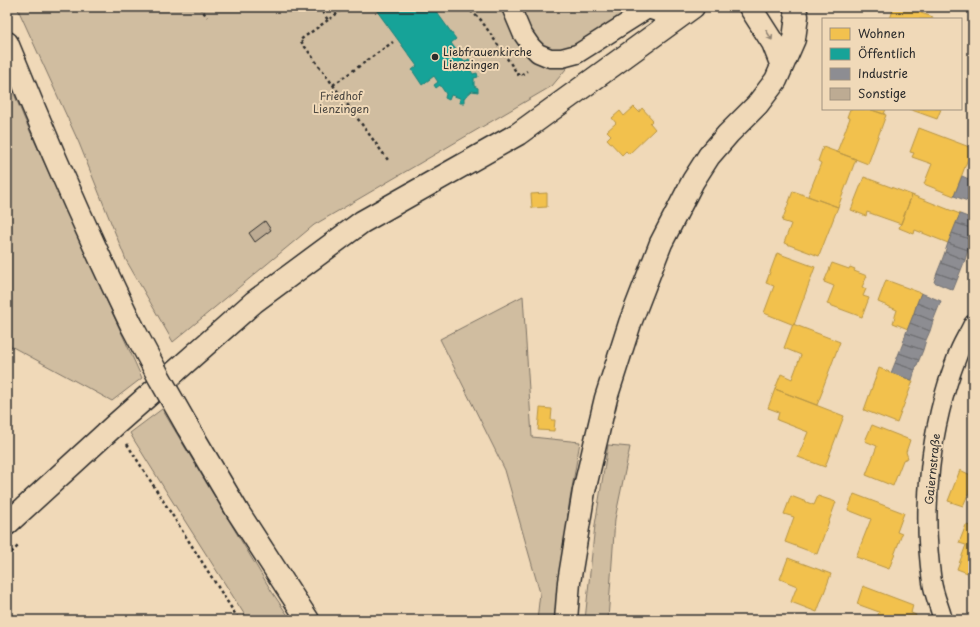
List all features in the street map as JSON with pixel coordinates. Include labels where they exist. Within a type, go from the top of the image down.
[{"type":"main road","points":[[7,524],[115,425],[254,302],[362,222],[518,134],[693,7]]},
{"type":"main road","points":[[750,7],[773,43],[782,66]]},
{"type":"main road","points":[[566,620],[569,582],[584,491],[606,398],[630,323],[661,242],[692,181],[709,156],[728,134],[757,105],[776,80],[794,39],[797,16],[794,7]]},
{"type":"main road","points":[[7,43],[37,118],[132,326],[159,377],[238,512],[308,620]]},
{"type":"street","points":[[511,7],[522,33],[531,46],[538,53],[550,58],[562,58],[577,54],[648,9],[660,14],[671,24]]},
{"type":"street","name":"Gaiernstraße","points":[[943,620],[932,583],[929,549],[928,514],[931,457],[944,396],[957,356],[973,324]]},
{"type":"path","points":[[200,7],[207,17]]},
{"type":"path","points":[[319,7],[328,20]]},
{"type":"path","points":[[346,7],[300,40],[388,160]]},
{"type":"path","points":[[333,85],[393,42]]},
{"type":"path","points":[[115,425],[239,620]]},
{"type":"green space","name":"Friedhof Lienzingen","points":[[17,7],[629,7],[632,11],[589,41],[552,86],[314,225],[173,342],[126,260],[79,143]]},
{"type":"green space","points":[[7,77],[142,378],[112,401],[7,344]]},
{"type":"green space","points":[[523,296],[532,437],[580,442],[569,505],[556,620],[537,620],[540,593],[505,470],[440,339]]},
{"type":"green space","points":[[162,409],[272,592],[291,620],[248,620],[134,440],[130,433]]},
{"type":"green space","points":[[608,445],[630,447],[615,519],[608,620],[585,620],[595,525]]},
{"type":"building: Wohnen","points":[[894,7],[923,7],[921,13],[933,17],[932,18],[890,18]]},
{"type":"building: Wohnen","points":[[634,107],[639,112],[642,108],[653,120],[650,123],[655,129],[629,154],[626,151],[622,155],[607,139],[611,135],[607,131],[616,123],[612,118],[620,111],[624,116]]},
{"type":"building: Wohnen","points":[[850,110],[872,110],[886,115],[868,164],[837,152],[850,118],[847,117]]},
{"type":"building: Wohnen","points":[[872,110],[886,110],[884,114]]},
{"type":"building: Wohnen","points":[[912,110],[941,110],[937,119]]},
{"type":"building: Wohnen","points":[[919,128],[972,148],[954,196],[924,184],[932,164],[912,157],[914,153],[910,152]]},
{"type":"building: Wohnen","points":[[823,147],[856,159],[838,207],[808,196],[821,163],[818,161]]},
{"type":"building: Wohnen","points":[[864,177],[912,195],[901,224],[867,212],[866,216],[851,210]]},
{"type":"building: Wohnen","points":[[793,191],[838,207],[819,256],[784,243],[791,224],[782,221]]},
{"type":"building: Wohnen","points":[[547,193],[547,207],[532,208],[531,194]]},
{"type":"building: Wohnen","points":[[912,195],[960,214],[948,243],[915,230],[914,234],[899,228]]},
{"type":"building: Wohnen","points":[[777,253],[815,267],[794,325],[764,313],[774,286],[766,283]]},
{"type":"building: Wohnen","points":[[832,263],[849,269],[850,267],[855,269],[854,271],[867,276],[862,287],[866,289],[863,296],[869,298],[862,317],[827,304],[834,286],[824,282]]},
{"type":"building: Wohnen","points":[[886,280],[921,293],[908,329],[893,323],[897,310],[878,302]]},
{"type":"building: Wohnen","points":[[793,324],[840,342],[817,405],[775,389],[781,374],[792,379],[801,355],[784,348]]},
{"type":"building: Wohnen","points":[[879,368],[913,381],[897,423],[864,410]]},
{"type":"building: Wohnen","points":[[775,389],[844,416],[825,467],[798,457],[808,432],[777,420],[779,412],[768,408]]},
{"type":"building: Wohnen","points":[[540,408],[552,409],[551,420],[555,420],[554,431],[538,430]]},
{"type":"building: Wohnen","points":[[872,425],[910,440],[906,452],[908,458],[903,460],[893,486],[866,475],[877,446],[865,441]]},
{"type":"building: Wohnen","points":[[960,470],[973,476],[973,489],[972,491],[970,490],[963,506],[948,501]]},
{"type":"building: Wohnen","points":[[854,494],[904,513],[897,532],[902,534],[889,569],[856,557],[871,519],[848,510]]},
{"type":"building: Wohnen","points":[[791,496],[814,505],[818,496],[836,502],[817,554],[785,542],[794,517],[784,514]]},
{"type":"building: Wohnen","points":[[972,523],[973,575],[957,569],[966,545],[959,543],[966,525],[971,526]]},
{"type":"building: Wohnen","points":[[788,558],[831,574],[817,612],[791,602],[797,586],[780,579]]},
{"type":"building: Wohnen","points":[[863,586],[913,605],[911,613],[916,615],[914,620],[876,620],[879,612],[857,604]]},
{"type":"building: Öffentlich","name":"Liebfrauenkirche Lienzingen","points":[[374,7],[433,7],[456,39],[451,43],[457,51],[461,48],[463,52],[459,54],[464,62],[469,59],[471,62],[467,65],[473,74],[477,73],[478,77],[474,78],[474,86],[478,88],[478,92],[472,91],[464,98],[464,103],[460,103],[460,98],[451,95],[449,100],[445,98],[446,94],[440,85],[436,88],[434,85],[438,82],[434,76],[422,85],[412,70],[417,66]]},
{"type":"building: Industrie","points":[[962,176],[973,181],[973,203],[954,196]]},
{"type":"building: Industrie","points":[[960,214],[973,219],[973,229],[956,223]]},
{"type":"building: Industrie","points":[[956,223],[973,229],[972,240],[952,233]]},
{"type":"building: Industrie","points":[[952,233],[972,240],[968,250],[948,243]]},
{"type":"building: Industrie","points":[[948,243],[968,250],[965,260],[945,252]]},
{"type":"building: Industrie","points":[[945,252],[965,260],[961,270],[941,263]]},
{"type":"building: Industrie","points":[[941,263],[961,270],[957,280],[937,273]]},
{"type":"building: Industrie","points":[[937,273],[957,280],[953,290],[934,282]]},
{"type":"building: Industrie","points":[[921,293],[941,301],[937,311],[917,303]]},
{"type":"building: Industrie","points":[[917,303],[937,311],[933,321],[914,313]]},
{"type":"building: Industrie","points":[[914,313],[933,321],[930,331],[910,323]]},
{"type":"building: Industrie","points":[[910,323],[930,331],[926,340],[906,333]]},
{"type":"building: Industrie","points":[[906,333],[926,340],[923,350],[903,343]]},
{"type":"building: Industrie","points":[[903,343],[923,350],[919,360],[899,353]]},
{"type":"building: Industrie","points":[[899,353],[919,360],[915,370],[895,363]]},
{"type":"building: Industrie","points":[[895,363],[915,370],[912,380],[891,373]]},
{"type":"building: Sonstige","points":[[265,221],[271,230],[255,242],[249,233]]},
{"type":"place","name":"Liebfrauenkirche Lienzingen","points":[[435,57]]}]
